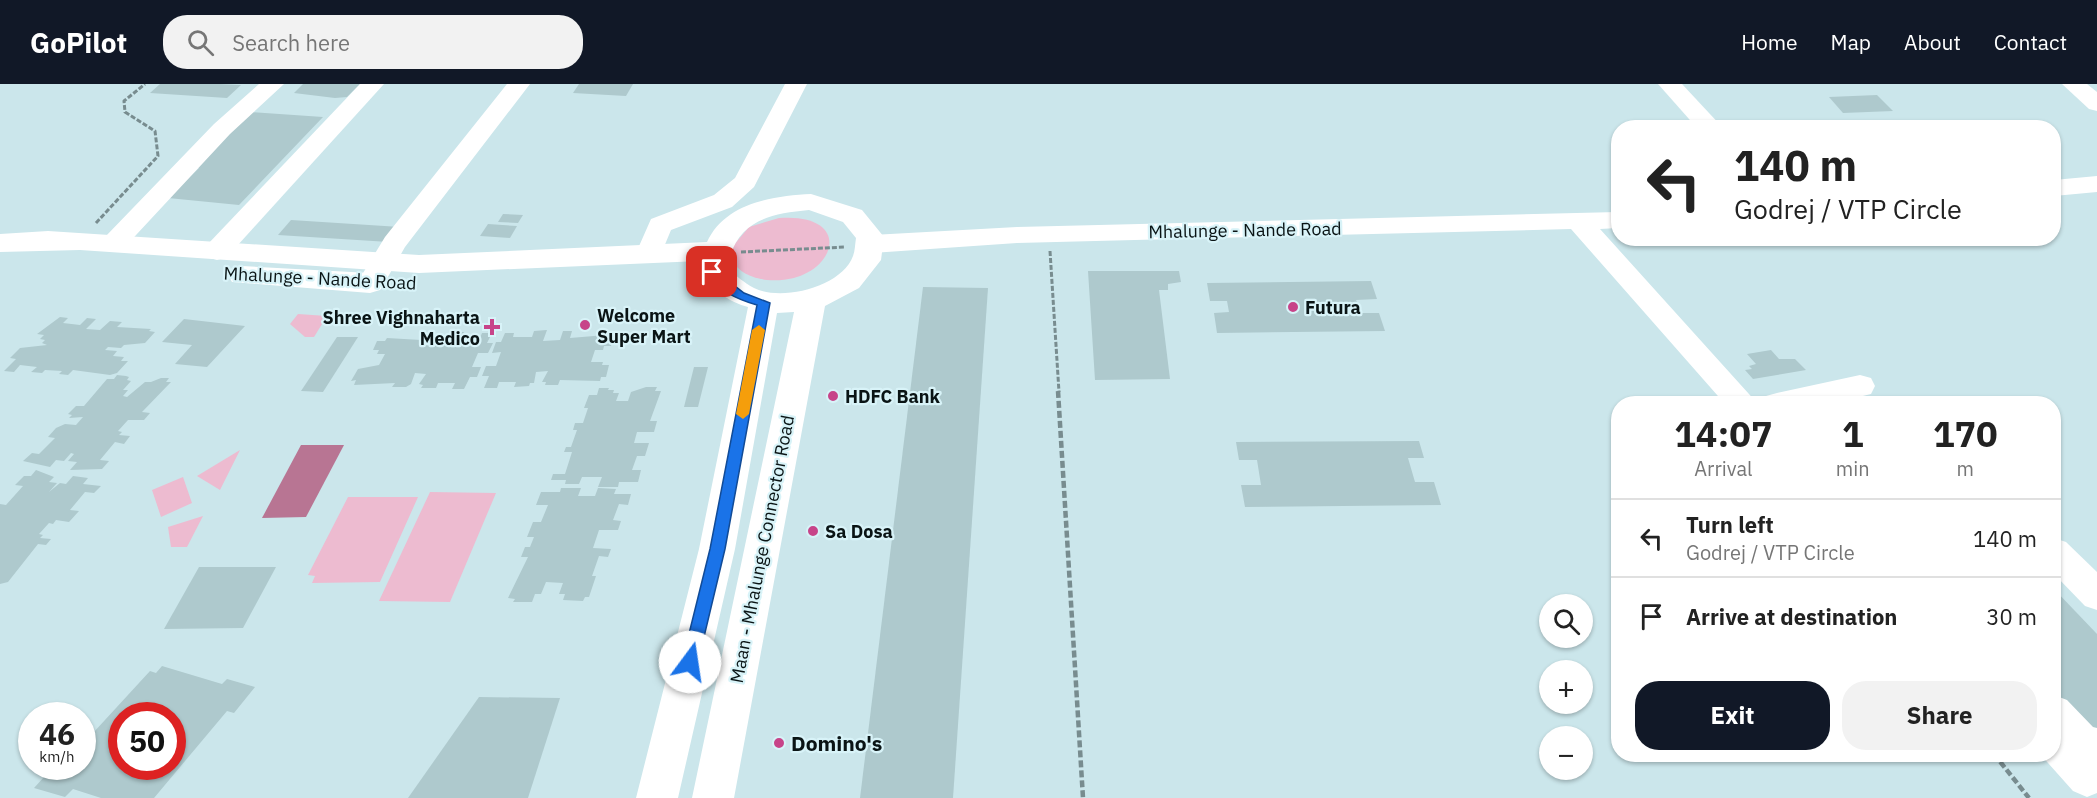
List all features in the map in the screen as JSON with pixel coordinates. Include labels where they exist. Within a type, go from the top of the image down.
[{"type":"main road","points":[[811,202],[834,206],[854,215],[867,228],[872,244],[869,261],[856,277],[837,291],[811,300],[764,303],[740,296],[723,284],[713,262],[722,235],[738,220],[760,210],[785,203],[811,202]]},
{"type":"main road","name":"Mhalunge - Nande Road","points":[[2,243],[48,240],[80,241],[217,251],[378,273],[408,284],[713,262]]},
{"type":"main road","name":"Mhalunge - Nande Road","points":[[2,243],[30,258],[307,281],[378,273],[419,264],[649,253],[713,262]]},
{"type":"main road","name":"Maan - Mhalunge Connector Road","points":[[712,798],[811,300]]},
{"type":"main road","points":[[657,798],[717,549],[764,303]]},
{"type":"street","points":[[114,243],[222,129],[273,84]]},
{"type":"street","points":[[217,251],[373,84]]},
{"type":"street","points":[[378,273],[394,243],[519,84]]},
{"type":"street","points":[[649,253],[660,225],[723,201],[746,182],[796,84]]},
{"type":"street","points":[[1669,84],[1703,120]]},
{"type":"street","points":[[2073,84],[2097,104]]},
{"type":"street","points":[[2061,187],[2097,184]]},
{"type":"street","name":"Mhalunge - Nande Road","points":[[872,244],[1049,235],[1611,220]]},
{"type":"street","points":[[1579,222],[1736,396]]},
{"type":"street","points":[[1814,396],[1860,386]]},
{"type":"street","points":[[2061,559],[2097,595]]},
{"type":"street","points":[[2061,720],[2083,744],[2094,772]]},
{"type":"street","points":[[2061,747],[2094,772]]},
{"type":"path","points":[[80,241],[158,156],[155,130],[125,112],[124,101],[145,84]]},
{"type":"path","points":[[1049,235],[1083,798]]},
{"type":"path","points":[[713,262],[731,253],[872,244]]},
{"type":"path","points":[[2001,762],[2029,798]]},
{"type":"shaded area","points":[[779,218],[804,219],[821,226],[828,237],[828,249],[822,261],[809,272],[790,279],[767,280],[742,272],[732,260],[733,246],[749,227]]},
{"type":"shaded area","points":[[298,314],[327,316],[314,337],[305,337],[290,324]]},
{"type":"shaded area","points":[[301,445],[344,445],[306,517],[262,518]]},
{"type":"shaded area","points":[[240,450],[220,490],[197,476]]},
{"type":"shaded area","points":[[183,477],[192,503],[161,517],[152,490]]},
{"type":"shaded area","points":[[430,492],[496,493],[450,602],[379,601]]},
{"type":"shaded area","points":[[348,497],[418,497],[380,582],[312,583],[315,576],[308,575]]},
{"type":"shaded area","points":[[203,516],[187,547],[171,547],[168,527]]},
{"type":"building","points":[[160,84],[241,85],[227,98],[150,93]]},
{"type":"building","points":[[303,84],[360,84],[347,97],[335,98],[294,93]]},
{"type":"building","points":[[579,84],[633,84],[626,96],[573,93]]},
{"type":"building","points":[[1877,95],[1893,111],[1843,113],[1829,97]]},
{"type":"building","points":[[250,112],[323,117],[239,205],[168,198],[199,168],[192,167]]},
{"type":"building","points":[[503,214],[523,215],[518,223],[498,222]]},
{"type":"building","points":[[291,220],[400,227],[389,242],[278,235]]},
{"type":"building","points":[[488,224],[517,226],[510,238],[480,236]]},
{"type":"building","points":[[1088,271],[1179,271],[1181,282],[1168,284],[1168,290],[1159,290],[1170,379],[1095,380]]},
{"type":"building","name":"Futura","points":[[1371,281],[1377,299],[1356,300],[1361,313],[1379,313],[1385,331],[1217,333],[1214,313],[1229,312],[1227,301],[1210,301],[1207,283]]},
{"type":"building","points":[[923,287],[988,288],[953,798],[860,798]]},
{"type":"building","points":[[60,317],[68,318],[63,323],[80,325],[87,318],[96,319],[86,329],[100,330],[110,321],[122,322],[117,327],[151,329],[149,331],[155,332],[145,343],[124,345],[121,348],[108,347],[105,350],[117,351],[113,356],[124,357],[121,361],[128,361],[117,373],[110,375],[73,370],[68,375],[59,374],[62,371],[31,372],[37,367],[20,365],[14,372],[4,371],[16,359],[10,358],[20,348],[47,345],[42,343],[45,340],[40,339],[44,335],[37,334]]},
{"type":"building","points":[[184,319],[245,326],[207,367],[175,364],[192,345],[162,342]]},
{"type":"building","points":[[547,330],[543,341],[560,340],[563,331],[572,331],[570,338],[606,335],[606,338],[613,338],[611,346],[604,346],[603,350],[595,350],[591,362],[603,362],[602,365],[609,365],[606,377],[601,377],[600,381],[560,380],[558,385],[545,385],[546,382],[542,382],[548,371],[536,372],[534,383],[530,383],[529,386],[514,387],[516,382],[499,382],[497,388],[484,388],[489,376],[482,376],[486,366],[496,366],[501,352],[492,353],[496,342],[501,342],[505,333],[514,333],[513,337],[532,337],[534,331]]},
{"type":"building","points":[[451,332],[464,332],[461,338],[480,338],[482,333],[492,333],[487,343],[493,343],[488,353],[478,353],[472,367],[481,367],[477,377],[470,377],[464,389],[452,389],[455,383],[438,383],[436,388],[421,388],[423,385],[419,384],[426,374],[415,373],[411,384],[406,387],[392,387],[395,383],[354,385],[356,380],[351,381],[358,369],[379,365],[385,354],[377,354],[379,350],[373,350],[377,341],[385,341],[387,338],[421,340],[424,334],[434,333],[429,342],[446,342]]},
{"type":"building","points":[[337,337],[358,337],[323,392],[301,391]]},
{"type":"building","points":[[1771,350],[1779,359],[1795,359],[1806,370],[1753,379],[1745,370],[1752,369],[1749,366],[1756,364],[1747,354]]},
{"type":"building","points":[[694,367],[708,367],[698,407],[684,407]]},
{"type":"building","points":[[117,375],[129,377],[127,380],[131,381],[123,390],[128,390],[123,396],[127,397],[145,382],[169,378],[166,382],[171,382],[142,412],[150,413],[144,420],[128,420],[118,431],[122,432],[119,435],[130,436],[124,444],[115,442],[100,460],[109,461],[102,469],[70,470],[77,462],[68,461],[74,454],[71,453],[64,461],[56,460],[50,467],[23,461],[32,453],[39,454],[55,438],[48,437],[56,428],[65,424],[76,425],[83,417],[69,418],[72,415],[68,414],[76,406],[84,406],[107,379],[114,379]]},
{"type":"building","points":[[646,387],[657,387],[655,391],[661,391],[650,421],[657,421],[654,432],[637,432],[634,443],[649,443],[645,456],[637,456],[632,470],[641,470],[638,482],[619,482],[618,487],[598,487],[602,477],[582,477],[579,484],[565,484],[566,480],[551,480],[553,474],[565,474],[572,452],[564,452],[566,447],[571,447],[577,430],[573,430],[575,423],[583,423],[588,408],[584,408],[589,395],[597,395],[599,388],[609,388],[608,390],[614,390],[613,393],[619,393],[616,401],[628,401],[631,392]]},
{"type":"building","points":[[1419,441],[1424,458],[1408,458],[1415,482],[1434,482],[1441,505],[1245,507],[1241,485],[1261,485],[1257,460],[1239,460],[1236,442]]},
{"type":"building","points":[[36,470],[54,477],[49,482],[57,483],[49,492],[60,483],[66,484],[73,476],[88,478],[83,484],[101,486],[94,493],[85,492],[70,510],[79,511],[69,522],[56,520],[53,524],[49,523],[39,534],[43,535],[40,538],[51,539],[46,545],[38,544],[8,582],[0,584],[0,504],[6,505],[23,486],[15,485],[24,476],[31,476]]},
{"type":"building","points":[[561,488],[581,488],[578,496],[595,496],[598,488],[616,489],[614,494],[631,494],[628,505],[619,504],[613,520],[621,521],[618,530],[599,530],[593,548],[611,549],[608,557],[599,556],[592,576],[596,576],[589,597],[585,597],[583,601],[563,600],[565,594],[559,594],[563,583],[546,582],[541,594],[535,594],[532,602],[513,602],[515,599],[508,598],[528,557],[521,557],[525,547],[530,547],[534,537],[527,537],[533,522],[541,522],[548,505],[536,505],[541,492],[560,492]]},
{"type":"building","points":[[199,567],[276,567],[243,628],[164,629]]},
{"type":"building","points":[[2061,596],[2097,634],[2097,728],[2084,731],[2061,704]]},
{"type":"building","points":[[162,666],[222,684],[227,679],[255,687],[234,713],[227,711],[186,760],[186,702],[122,702],[150,671],[156,673]]},
{"type":"building","points":[[479,697],[560,698],[528,798],[408,798]]},
{"type":"building","points":[[108,717],[108,780],[169,780],[154,798],[101,798],[73,789],[65,797],[34,788],[41,780],[96,780],[96,730]]},
{"type":"slow traffic","points":[[743,414],[759,330]]},
{"type":"place","name":"Futura","points":[[1293,307]]},
{"type":"place","name":"Welcome Super Mart","points":[[585,325]]},
{"type":"place","name":"Shree Vighnaharta Medico","points":[[492,327]]},
{"type":"place","name":"HDFC Bank","points":[[833,396]]},
{"type":"place","name":"Sa Dosa","points":[[813,531]]},
{"type":"place","name":"Domino's","points":[[779,743]]},
{"type":"route","points":[[690,662],[717,549],[764,303],[740,296],[723,284],[712,272]]}]
